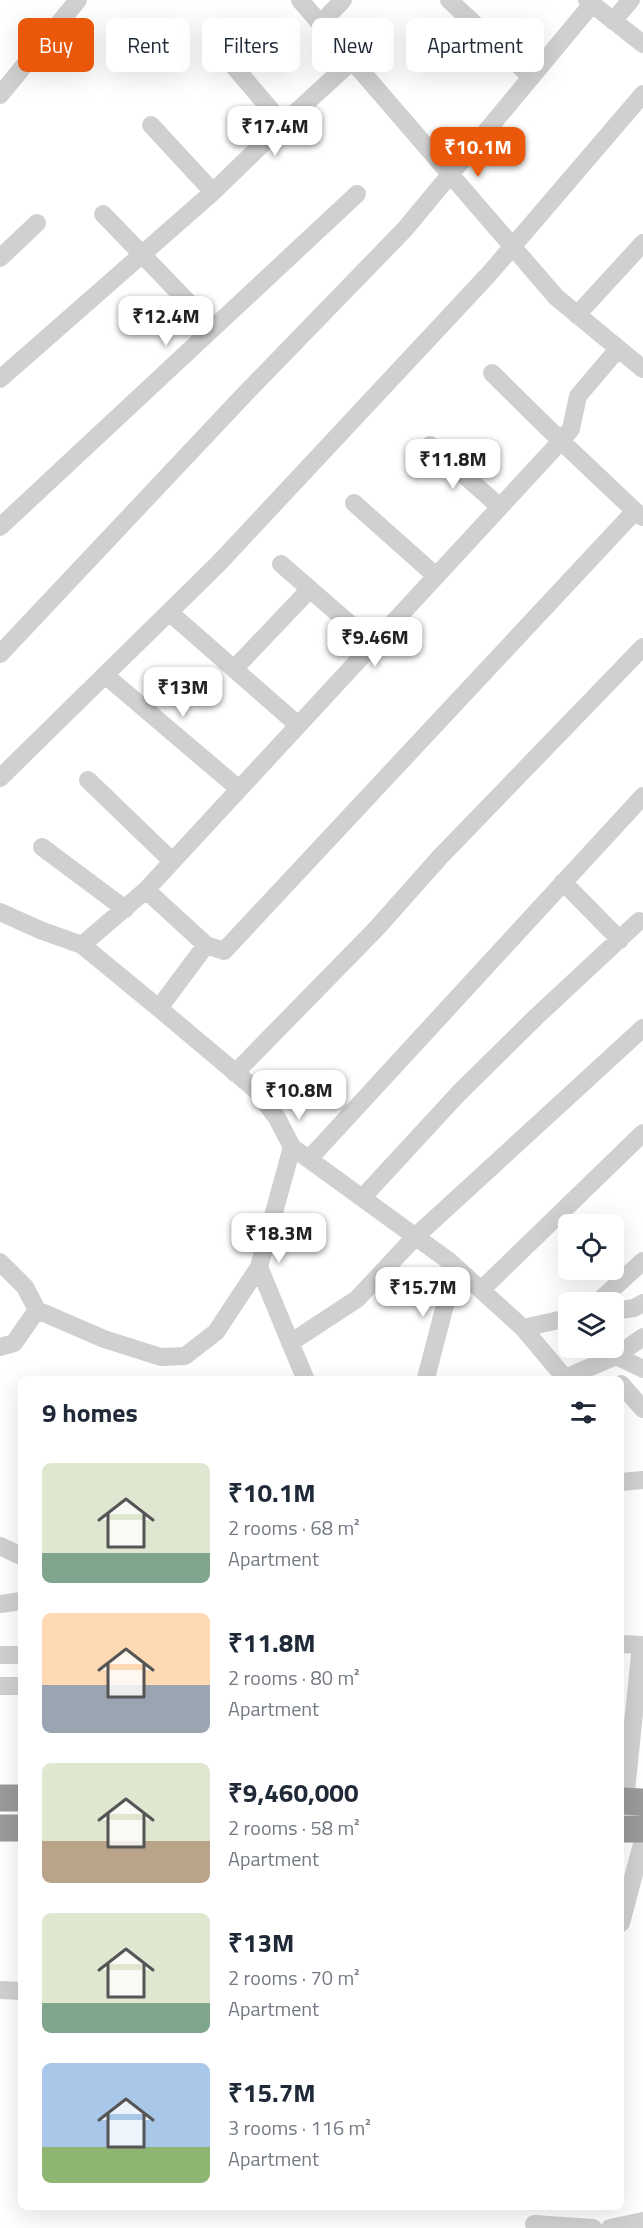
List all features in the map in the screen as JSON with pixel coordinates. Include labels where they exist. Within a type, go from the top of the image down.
[{"type":"highway","points":[[0,1798],[18,1798]]},
{"type":"highway","points":[[0,1828],[18,1828]]},
{"type":"highway","points":[[624,1829],[643,1829]]},
{"type":"street","points":[[0,95],[78,0]]},
{"type":"street","points":[[300,0],[316,18]]},
{"type":"street","points":[[326,18],[343,0]]},
{"type":"street","points":[[448,0],[531,77]]},
{"type":"street","points":[[613,21],[631,0]]},
{"type":"street","points":[[0,654],[243,396],[405,229],[531,77],[589,2],[643,44]]},
{"type":"street","points":[[239,72],[283,124]]},
{"type":"street","points":[[0,379],[213,192],[340,72]]},
{"type":"street","points":[[363,72],[556,297],[643,369]]},
{"type":"street","points":[[0,778],[219,563],[513,247],[643,94]]},
{"type":"street","points":[[151,125],[213,192]]},
{"type":"street","points":[[0,527],[357,194]]},
{"type":"street","points":[[103,214],[213,328]]},
{"type":"street","points":[[0,258],[37,223]]},
{"type":"street","points":[[577,315],[643,243]]},
{"type":"street","points":[[82,945],[146,890],[561,441],[571,429],[578,396],[618,349]]},
{"type":"street","points":[[146,890],[206,945],[224,951],[639,514],[492,373]]},
{"type":"street","points":[[430,445],[500,507]]},
{"type":"street","points":[[354,502],[436,576]]},
{"type":"street","points":[[281,564],[373,644]]},
{"type":"street","points":[[234,669],[310,590]]},
{"type":"street","points":[[169,612],[298,725]]},
{"type":"street","points":[[235,1073],[376,929],[440,857],[643,647]]},
{"type":"street","points":[[105,675],[239,789]]},
{"type":"street","points":[[88,780],[172,861]]},
{"type":"street","points":[[309,1159],[643,796]]},
{"type":"street","points":[[42,847],[125,909]]},
{"type":"street","points":[[563,882],[620,940]]},
{"type":"street","points":[[0,912],[82,945],[159,1008],[255,1089],[277,1118],[292,1147],[455,1267],[522,1328],[563,1376]]},
{"type":"street","points":[[362,1198],[459,1093],[639,921]]},
{"type":"street","points":[[159,1008],[206,945]]},
{"type":"street","points":[[290,1343],[357,1299],[415,1237],[643,1028]]},
{"type":"street","points":[[481,1290],[643,1133]]},
{"type":"street","points":[[0,1262],[25,1287],[37,1310],[104,1339],[161,1357],[185,1356],[216,1332],[259,1267],[292,1147]]},
{"type":"street","points":[[609,1292],[643,1261]]},
{"type":"street","points":[[259,1267],[304,1376]]},
{"type":"street","points":[[427,1376],[455,1267]]},
{"type":"street","points":[[624,1310],[634,1308],[643,1303]]},
{"type":"street","points":[[0,1347],[14,1343],[37,1310]]},
{"type":"street","points":[[522,1328],[558,1320]]},
{"type":"street","points":[[624,1350],[643,1337]]},
{"type":"street","points":[[570,1376],[612,1358]]},
{"type":"street","points":[[620,1358],[643,1369]]},
{"type":"street","points":[[595,1366],[610,1376]]},
{"type":"street","points":[[624,1387],[643,1409]]},
{"type":"street","points":[[624,1482],[643,1480]]},
{"type":"street","points":[[0,1546],[18,1555]]},
{"type":"street","points":[[0,1604],[18,1601]]},
{"type":"street","points":[[624,1644],[642,1645],[630,1801]]},
{"type":"street","points":[[0,1655],[18,1655]]},
{"type":"street","points":[[0,1686],[18,1686]]},
{"type":"street","points":[[624,1912],[643,1840]]},
{"type":"street","points":[[0,1990],[18,1991]]},
{"type":"street","points":[[535,2219],[592,2228]]},
{"type":"street","points":[[610,2228],[643,2221]]}]
